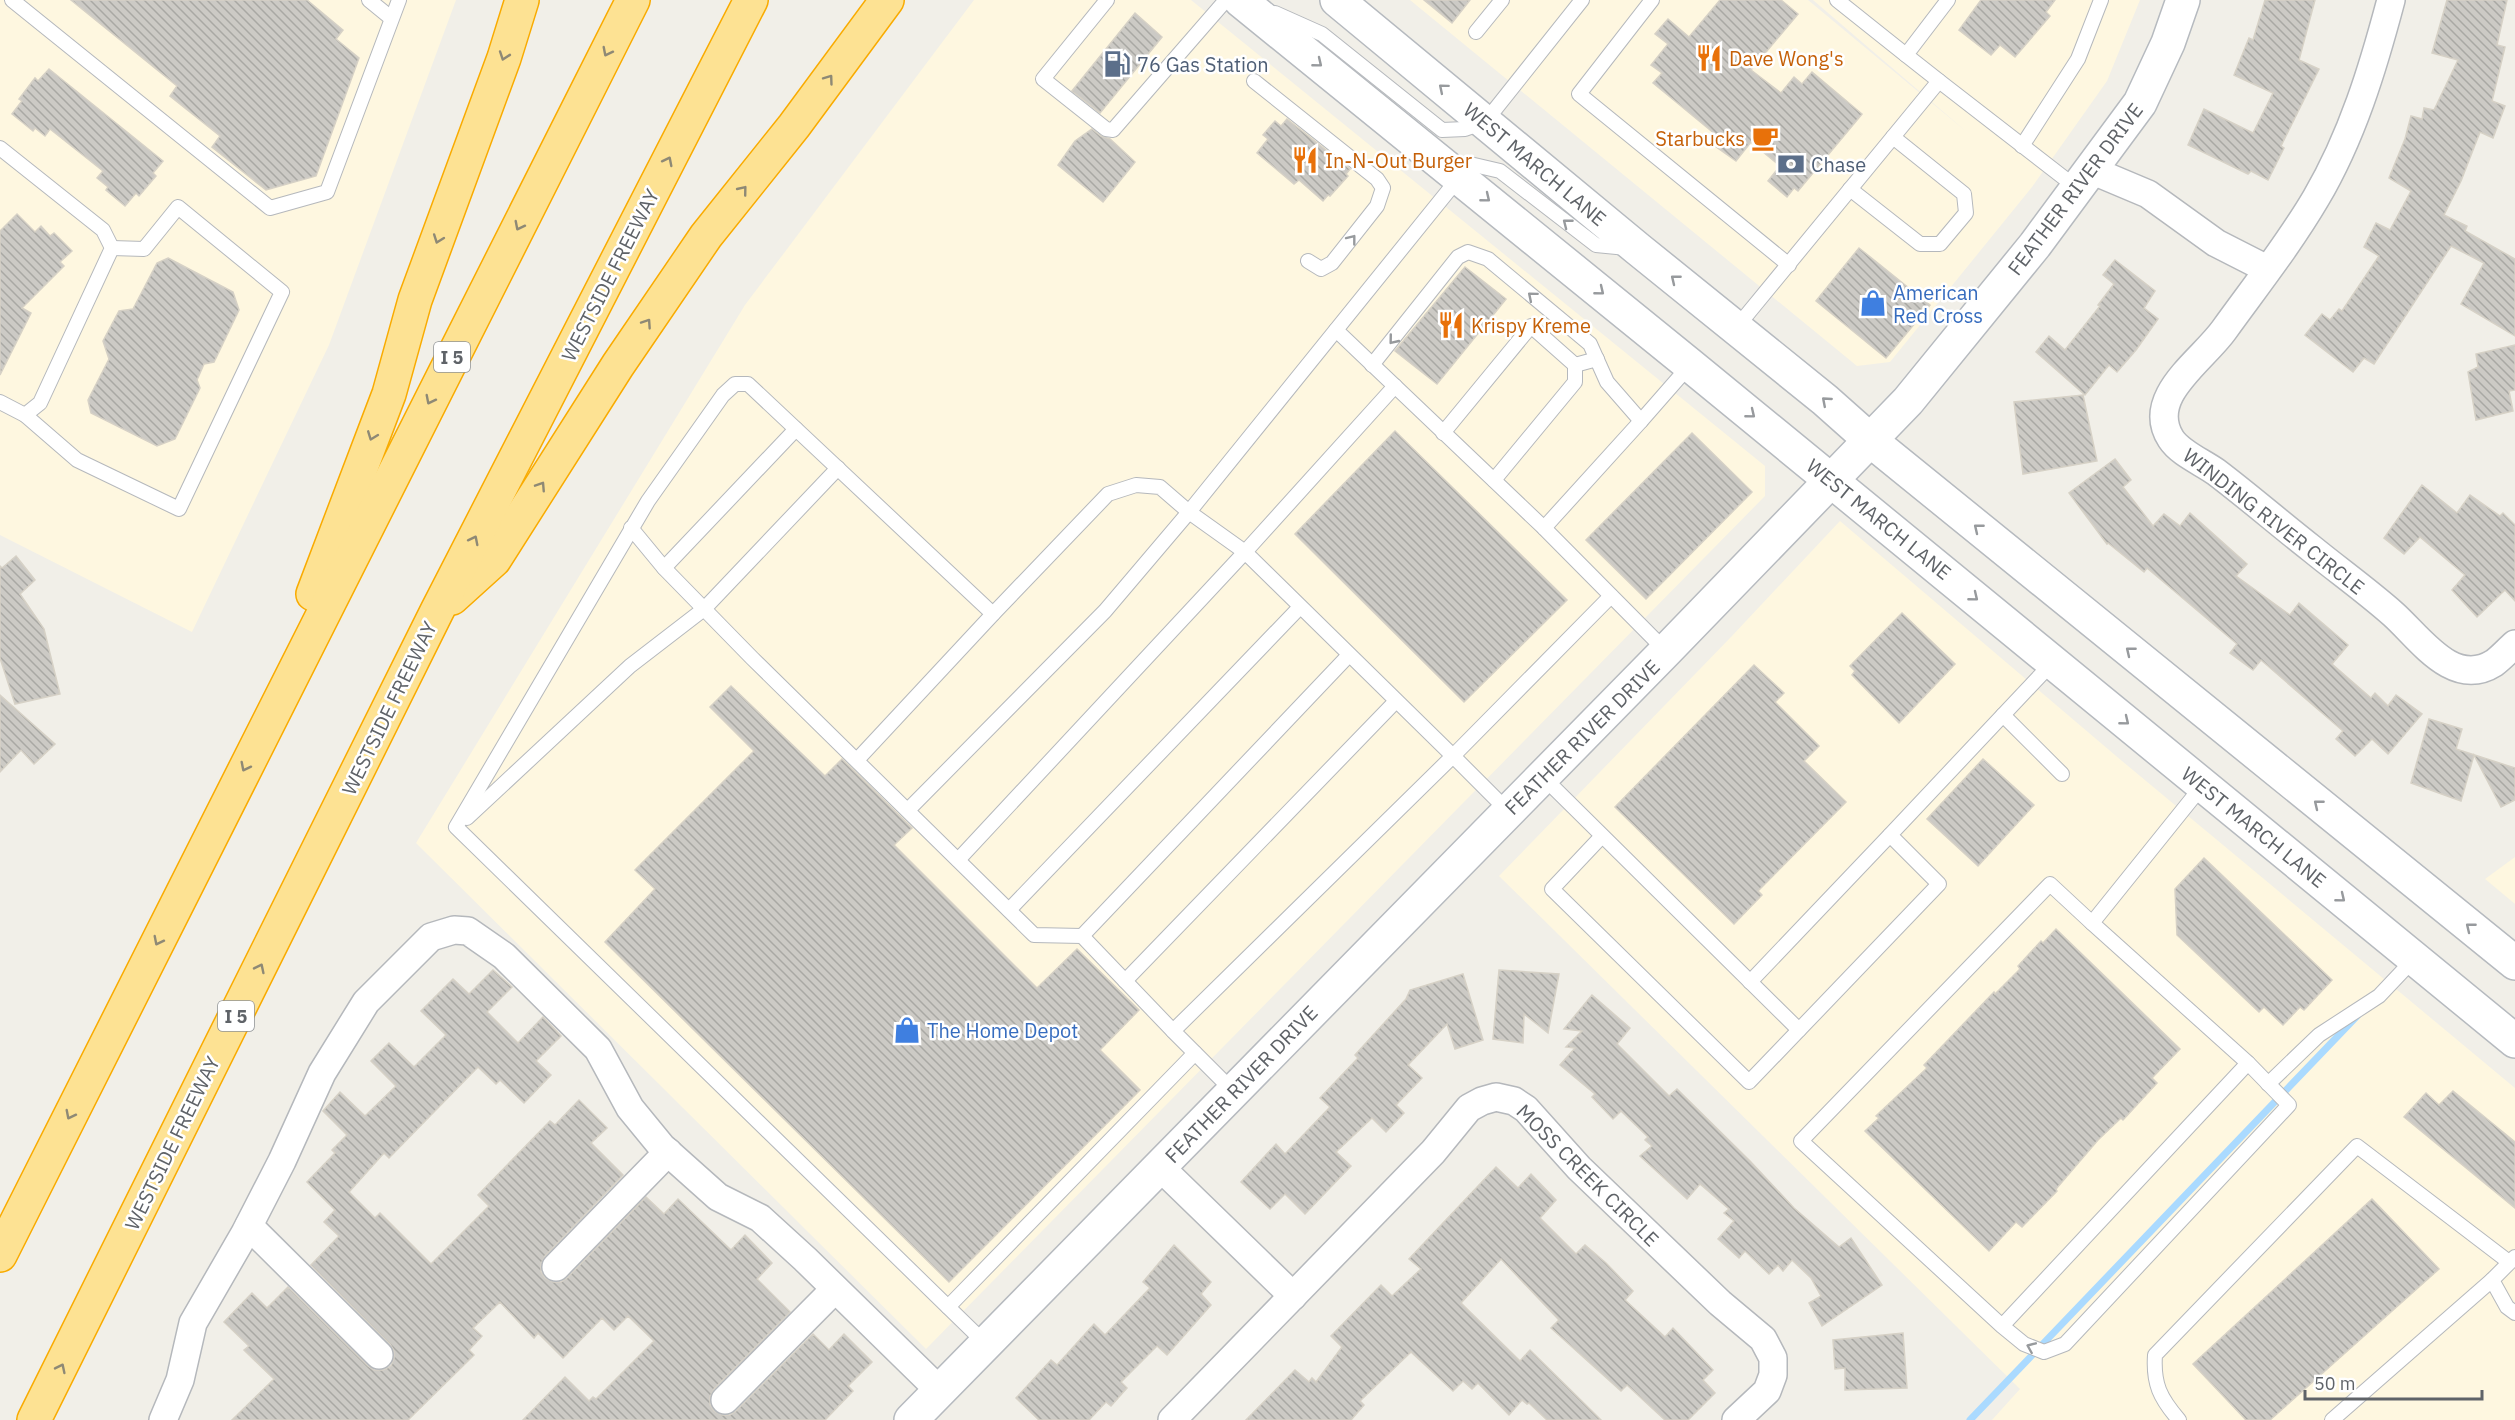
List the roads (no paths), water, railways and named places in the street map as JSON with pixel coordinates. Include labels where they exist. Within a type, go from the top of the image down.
[{"type":"highway","points":[[271,714],[325,560],[389,394],[415,300],[504,58],[522,0]]},
{"type":"highway","name":"I 5","points":[[0,1255],[633,0]]},
{"type":"highway","name":"WESTSIDE FREEWAY","points":[[34,1420],[437,611],[751,0]]},
{"type":"highway","points":[[437,611],[494,560],[618,365],[706,236],[794,126],[887,0]]},
{"type":"main road","name":"WEST MARCH LANE","points":[[1240,0],[1690,364],[2515,1041]]},
{"type":"main road","name":"WEST MARCH LANE","points":[[1337,0],[1825,400],[1870,440],[2515,963]]},
{"type":"main road","name":"FEATHER RIVER DRIVE","points":[[911,1420],[1666,651],[1908,401],[2035,245],[2140,103],[2168,43],[2183,0]]},
{"type":"street","name":"WINDING RIVER CIRCLE","points":[[2391,0],[2373,67],[2346,139],[2316,198],[2215,342],[2167,395],[2163,412],[2164,424],[2171,439],[2216,472],[2393,614],[2441,660],[2455,668],[2467,670],[2485,667],[2495,662],[2515,644]]},
{"type":"street","points":[[2084,179],[2148,194],[2216,243],[2267,269]]},
{"type":"street","points":[[163,1420],[180,1380],[193,1323],[249,1226],[322,1073],[366,1002],[431,937],[454,930],[468,931],[504,956],[598,1049],[630,1108],[668,1152],[718,1197],[760,1218],[940,1391]]},
{"type":"street","name":"MOSS CREEK CIRCLE","points":[[1172,1420],[1433,1152],[1469,1108],[1496,1097],[1514,1101],[1526,1109],[1579,1168],[1720,1304],[1763,1339],[1773,1358],[1773,1375],[1767,1391],[1736,1420]]},
{"type":"street","points":[[556,1267],[668,1152]]},
{"type":"street","points":[[1160,1167],[1293,1296]]},
{"type":"street","points":[[249,1226],[379,1355]]},
{"type":"street","points":[[725,1400],[835,1289]]},
{"type":"lane","points":[[12,0],[270,208],[327,192],[399,0]]},
{"type":"lane","points":[[369,0],[391,18]]},
{"type":"lane","points":[[1107,0],[1044,79],[1106,129],[1113,130],[1226,0]]},
{"type":"lane","points":[[1246,0],[1322,34],[1442,130],[1466,129],[1485,122],[1582,0]]},
{"type":"lane","points":[[1476,32],[1502,0]]},
{"type":"lane","points":[[1652,0],[1579,94],[1789,265]]},
{"type":"lane","points":[[1837,0],[2022,146],[2084,179]]},
{"type":"lane","points":[[1906,55],[1948,0]]},
{"type":"lane","points":[[2022,146],[2078,59],[2101,0]]},
{"type":"lane","points":[[1254,81],[1377,180],[1383,188],[1377,206],[1332,263],[1321,268],[1308,261]]},
{"type":"lane","points":[[1736,328],[1939,81]]},
{"type":"lane","points":[[1850,189],[1920,244],[1940,244],[1966,213],[1964,194],[1893,137]]},
{"type":"lane","points":[[0,148],[103,230],[112,248]]},
{"type":"lane","points":[[908,810],[1105,611],[1189,512],[1470,164],[1500,171],[1596,245],[1638,249]]},
{"type":"lane","points":[[0,402],[25,415],[77,460],[179,509],[282,292],[178,207],[144,249],[112,248]]},
{"type":"lane","points":[[25,415],[40,403],[112,248]]},
{"type":"lane","points":[[1372,365],[1458,258],[1468,252],[1488,259],[1590,344],[1607,382],[1641,421]]},
{"type":"lane","points":[[1443,433],[1531,326],[1575,365],[1575,382],[1494,480]]},
{"type":"lane","points":[[1336,330],[1544,528],[1666,651]]},
{"type":"lane","points":[[1575,365],[1597,359]]},
{"type":"lane","points":[[1544,528],[1690,364]]},
{"type":"lane","points":[[456,827],[648,501],[716,404],[735,384],[748,384],[993,614]]},
{"type":"lane","points":[[958,860],[1245,552],[1395,386]]},
{"type":"lane","points":[[664,568],[796,429]]},
{"type":"lane","points":[[456,827],[630,666],[704,609],[838,468]]},
{"type":"lane","points":[[857,760],[1108,494],[1136,485],[1160,488],[1245,552],[1508,811]]},
{"type":"lane","points":[[632,528],[664,568],[704,609],[1034,934],[1082,936],[1234,1092]]},
{"type":"lane","points":[[1173,1031],[1453,756],[1611,596]]},
{"type":"lane","points":[[1009,910],[1300,607]]},
{"type":"lane","points":[[1082,936],[1349,655]]},
{"type":"lane","points":[[1750,982],[2053,662]]},
{"type":"lane","points":[[1125,981],[1396,701]]},
{"type":"lane","points":[[2003,715],[2062,774]]},
{"type":"lane","points":[[1542,776],[1799,1030]]},
{"type":"lane","points":[[2092,923],[2203,785]]},
{"type":"lane","points":[[456,827],[986,1344]]},
{"type":"lane","points":[[1602,836],[1552,889],[1749,1082],[1939,884],[1890,836]]},
{"type":"lane","points":[[2050,884],[2248,1063],[2289,1105],[2065,1344],[2044,1352],[2024,1344],[2002,1326],[1801,1141],[2050,884]]},
{"type":"lane","points":[[2268,1084],[2319,1035],[2379,996],[2414,958]]},
{"type":"lane","points":[[948,1307],[1195,1053]]},
{"type":"lane","points":[[2002,1326],[2248,1063]]},
{"type":"lane","points":[[2179,1420],[2164,1402],[2153,1374],[2155,1355],[2357,1146],[2512,1259],[2492,1280],[2332,1420]]},
{"type":"lane","points":[[2492,1280],[2507,1307],[2515,1313]]},
{"type":"waterway","points":[[1970,1420],[2358,1015]]},
{"type":"place","name":"Dave Wong's","points":[[1709,58]]},
{"type":"place","name":"76 Gas Station","points":[[1117,64]]},
{"type":"place","name":"Starbucks","points":[[1765,138]]},
{"type":"place","name":"In-N-Out Burger","points":[[1305,160]]},
{"type":"place","name":"Chase","points":[[1791,164]]},
{"type":"place","name":"American Red Cross","points":[[1873,303]]},
{"type":"place","name":"Krispy Kreme","points":[[1451,325]]},
{"type":"place","name":"The Home Depot","points":[[907,1030]]}]
